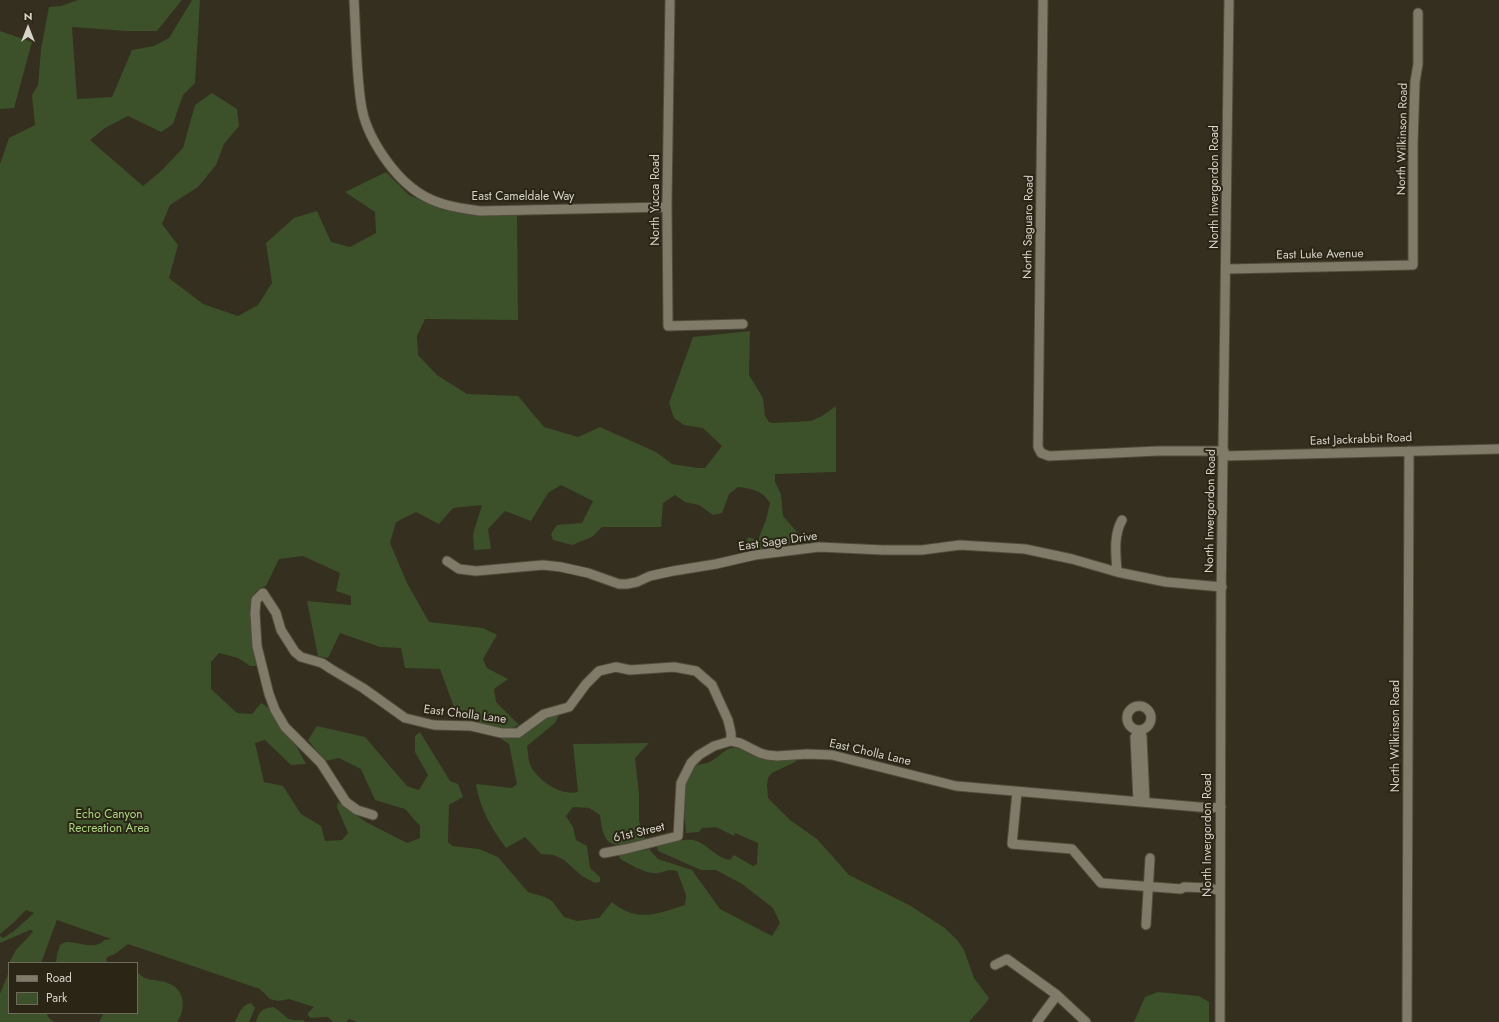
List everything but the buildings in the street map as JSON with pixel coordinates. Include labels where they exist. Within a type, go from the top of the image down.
[{"type":"street","name":"East Cameldale Way","points":[[354,0],[361,104],[368,130],[382,155],[401,177],[424,196],[451,207],[480,211],[667,207]]},
{"type":"street","name":"North Yucca Road","points":[[670,0],[667,207],[668,326],[743,324]]},
{"type":"street","name":"North Saguaro Road","points":[[1041,453],[1038,447],[1043,0]]},
{"type":"street","name":"North Invergordon Road","points":[[1220,1022],[1222,587],[1229,0]]},
{"type":"street","name":"North Wilkinson Road","points":[[1413,265],[1413,144],[1415,82],[1418,64],[1418,13]]},
{"type":"street","name":"East Luke Avenue","points":[[1226,269],[1413,265]]},
{"type":"street","name":"East Jackrabbit Road","points":[[1041,453],[1049,456],[1158,451],[1224,453],[1499,449]]},
{"type":"street","name":"North Wilkinson Road","points":[[1407,1022],[1409,451]]},
{"type":"street","points":[[1117,572],[1116,535],[1122,520]]},
{"type":"street","name":"East Sage Drive","points":[[447,561],[459,569],[476,571],[543,565],[554,566],[588,573],[619,584],[637,582],[650,576],[755,555],[819,546],[922,550],[960,545],[1015,548],[1038,551],[1117,572],[1166,582],[1222,587]]},
{"type":"street","name":"East Cholla Lane","points":[[373,816],[358,810],[346,802],[321,763],[285,727],[275,710],[268,694],[257,646],[255,613],[256,600],[263,593],[276,613],[281,630],[295,652],[301,657],[322,663],[362,688],[405,718],[434,725],[471,726],[501,733],[518,733],[544,714],[569,707],[598,671],[616,667],[630,670],[674,667],[696,671],[712,685],[728,720],[731,732],[731,741],[740,743],[767,755],[832,755],[956,786],[1210,808],[1221,807]]},
{"type":"street","points":[[1139,731],[1142,736],[1142,802]]},
{"type":"street","name":"61st Street","points":[[604,853],[678,836],[681,783],[690,763],[699,755],[714,746],[731,741]]},
{"type":"street","points":[[1017,792],[1012,844],[1072,849],[1101,883],[1180,889],[1183,892],[1208,894],[1220,891]]},
{"type":"street","points":[[1146,925],[1150,858]]},
{"type":"street","points":[[995,965],[1007,959],[1057,995],[1086,1022]]},
{"type":"street","points":[[1037,1022],[1057,995]]},
{"type":"green space","name":"Echo Canyon Recreation Area","points":[[78,0],[182,0],[157,31],[126,31],[72,27],[77,99],[112,97],[132,50],[154,46],[169,38],[192,0],[200,0],[195,83],[183,95],[173,124],[161,132],[128,116],[105,128],[90,140],[143,186],[161,171],[183,148],[195,105],[212,93],[237,109],[239,126],[224,144],[216,165],[198,187],[170,205],[162,224],[178,245],[169,278],[203,304],[238,316],[258,305],[272,283],[266,243],[294,218],[317,211],[331,242],[350,247],[376,233],[375,212],[345,192],[386,172],[409,195],[443,210],[517,215],[518,320],[425,319],[417,336],[418,355],[437,375],[467,394],[518,396],[544,427],[578,437],[600,427],[656,452],[672,464],[705,468],[722,446],[703,428],[684,425],[674,418],[669,403],[693,337],[750,331],[749,375],[763,398],[765,416],[769,422],[811,421],[822,416],[836,406],[836,472],[775,474],[775,482],[781,494],[783,516],[804,540],[801,542],[749,551],[745,546],[748,537],[758,540],[766,520],[770,503],[764,495],[760,493],[738,487],[729,494],[722,513],[713,515],[699,505],[685,502],[675,495],[663,503],[661,527],[602,527],[592,537],[572,545],[553,540],[551,534],[557,525],[582,523],[593,501],[561,485],[548,493],[531,521],[505,511],[488,529],[491,549],[474,550],[473,534],[482,505],[453,508],[439,524],[416,512],[396,522],[390,543],[407,583],[429,622],[483,628],[497,635],[483,659],[487,668],[508,679],[494,689],[496,702],[519,725],[506,730],[458,718],[440,669],[405,668],[401,648],[380,647],[340,633],[328,658],[318,656],[307,601],[351,605],[351,596],[336,591],[340,573],[303,556],[279,559],[266,586],[258,590],[253,597],[252,621],[257,666],[250,666],[238,658],[219,653],[211,662],[211,689],[237,713],[252,714],[261,703],[268,707],[287,730],[306,764],[291,765],[265,740],[255,743],[264,782],[283,786],[301,814],[321,826],[325,841],[342,840],[348,833],[337,807],[338,802],[366,822],[407,843],[420,838],[420,826],[405,809],[375,800],[361,769],[339,758],[325,761],[308,740],[317,726],[365,737],[407,786],[419,790],[428,775],[415,752],[415,736],[420,732],[450,781],[458,784],[463,797],[449,805],[448,842],[452,846],[479,849],[498,857],[528,892],[545,897],[552,901],[564,917],[577,921],[599,918],[612,902],[621,909],[639,915],[656,914],[685,905],[686,895],[677,871],[669,870],[658,873],[649,872],[619,858],[620,855],[649,849],[658,859],[692,870],[720,909],[772,936],[780,923],[773,908],[742,884],[716,870],[701,870],[658,851],[657,846],[677,841],[692,840],[701,843],[725,859],[730,860],[734,855],[753,866],[757,864],[758,843],[735,833],[734,836],[716,827],[702,828],[699,832],[686,833],[684,798],[686,781],[689,773],[694,767],[710,762],[730,748],[744,750],[754,756],[765,759],[797,759],[795,762],[772,773],[768,778],[768,798],[790,820],[817,839],[849,875],[909,905],[945,928],[958,941],[964,950],[974,978],[989,998],[969,1022],[357,1022],[349,1019],[346,1022],[333,1022],[328,1017],[311,1018],[308,1016],[308,1013],[314,1007],[289,999],[278,1001],[270,999],[260,989],[128,944],[115,954],[107,957],[107,962],[56,962],[60,945],[64,942],[96,945],[104,940],[111,939],[57,920],[41,962],[10,962],[16,950],[33,932],[30,930],[0,943],[0,936],[3,938],[14,931],[34,913],[26,910],[0,934],[0,164],[9,138],[35,125],[32,95],[38,85],[41,49],[49,7],[61,6]]},
{"type":"green space","points":[[0,31],[32,42],[14,108],[0,109]]},
{"type":"green space","points":[[560,713],[555,723],[527,746],[529,761],[536,774],[549,785],[564,792],[578,792],[573,744],[649,743],[635,758],[639,794],[639,821],[645,839],[626,844],[613,844],[604,836],[600,815],[589,808],[573,807],[566,816],[573,827],[576,840],[587,846],[590,868],[600,877],[600,882],[595,883],[582,876],[564,860],[554,855],[541,854],[525,837],[506,848],[487,818],[476,786],[477,784],[512,788],[517,784],[509,744],[501,739],[543,718]]},
{"type":"green space","points":[[138,973],[147,979],[170,984],[179,991],[181,995],[183,1006],[177,1022],[99,1022],[103,1014],[138,1014]]},
{"type":"green space","points":[[8,974],[8,1014],[47,1014],[48,1017],[54,1022],[0,1022],[0,994]]},
{"type":"green space","points":[[1158,992],[1199,996],[1209,1002],[1209,1022],[1134,1022],[1145,997]]},
{"type":"green space","points":[[251,1003],[255,1008],[249,1022],[235,1022],[243,1008]]},
{"type":"green space","points":[[273,1007],[289,1019],[303,1020],[305,1022],[256,1022],[261,1011]]}]
